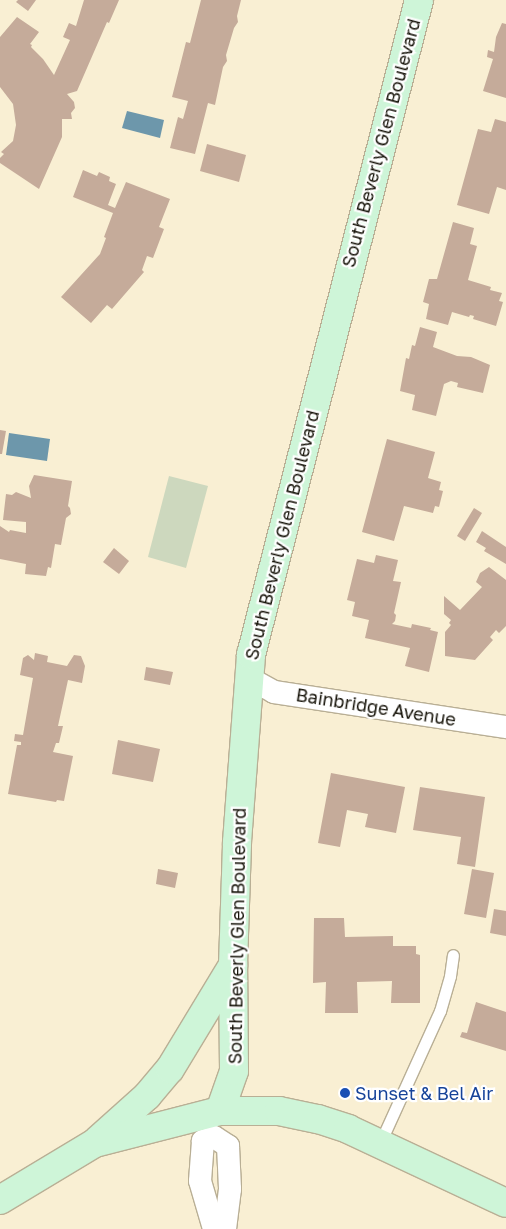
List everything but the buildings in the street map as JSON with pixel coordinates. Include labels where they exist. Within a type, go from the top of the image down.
[{"type":"main road","name":"South Beverly Glen Boulevard","points":[[217,1124],[234,1071],[237,842],[251,655],[419,0]]},
{"type":"main road","points":[[0,1200],[95,1143],[147,1096],[170,1069],[234,964]]},
{"type":"main road","points":[[95,1143],[291,1112],[318,1119],[380,1143],[506,1204]]},
{"type":"street","name":"Bainbridge Avenue","points":[[249,678],[274,692],[506,727]]},
{"type":"street","points":[[214,1229],[200,1180],[203,1140],[217,1124],[228,1146],[230,1189],[226,1229]]},
{"type":"lane","points":[[380,1143],[440,1011],[450,976],[453,955]]},
{"type":"green space","points":[[169,476],[208,486],[186,568],[148,557]]},
{"type":"water","points":[[127,111],[164,120],[160,138],[122,128]]},
{"type":"water","points":[[9,433],[50,439],[47,461],[6,455]]},
{"type":"place","name":"Sunset & Bel Air","points":[[345,1093]]}]
